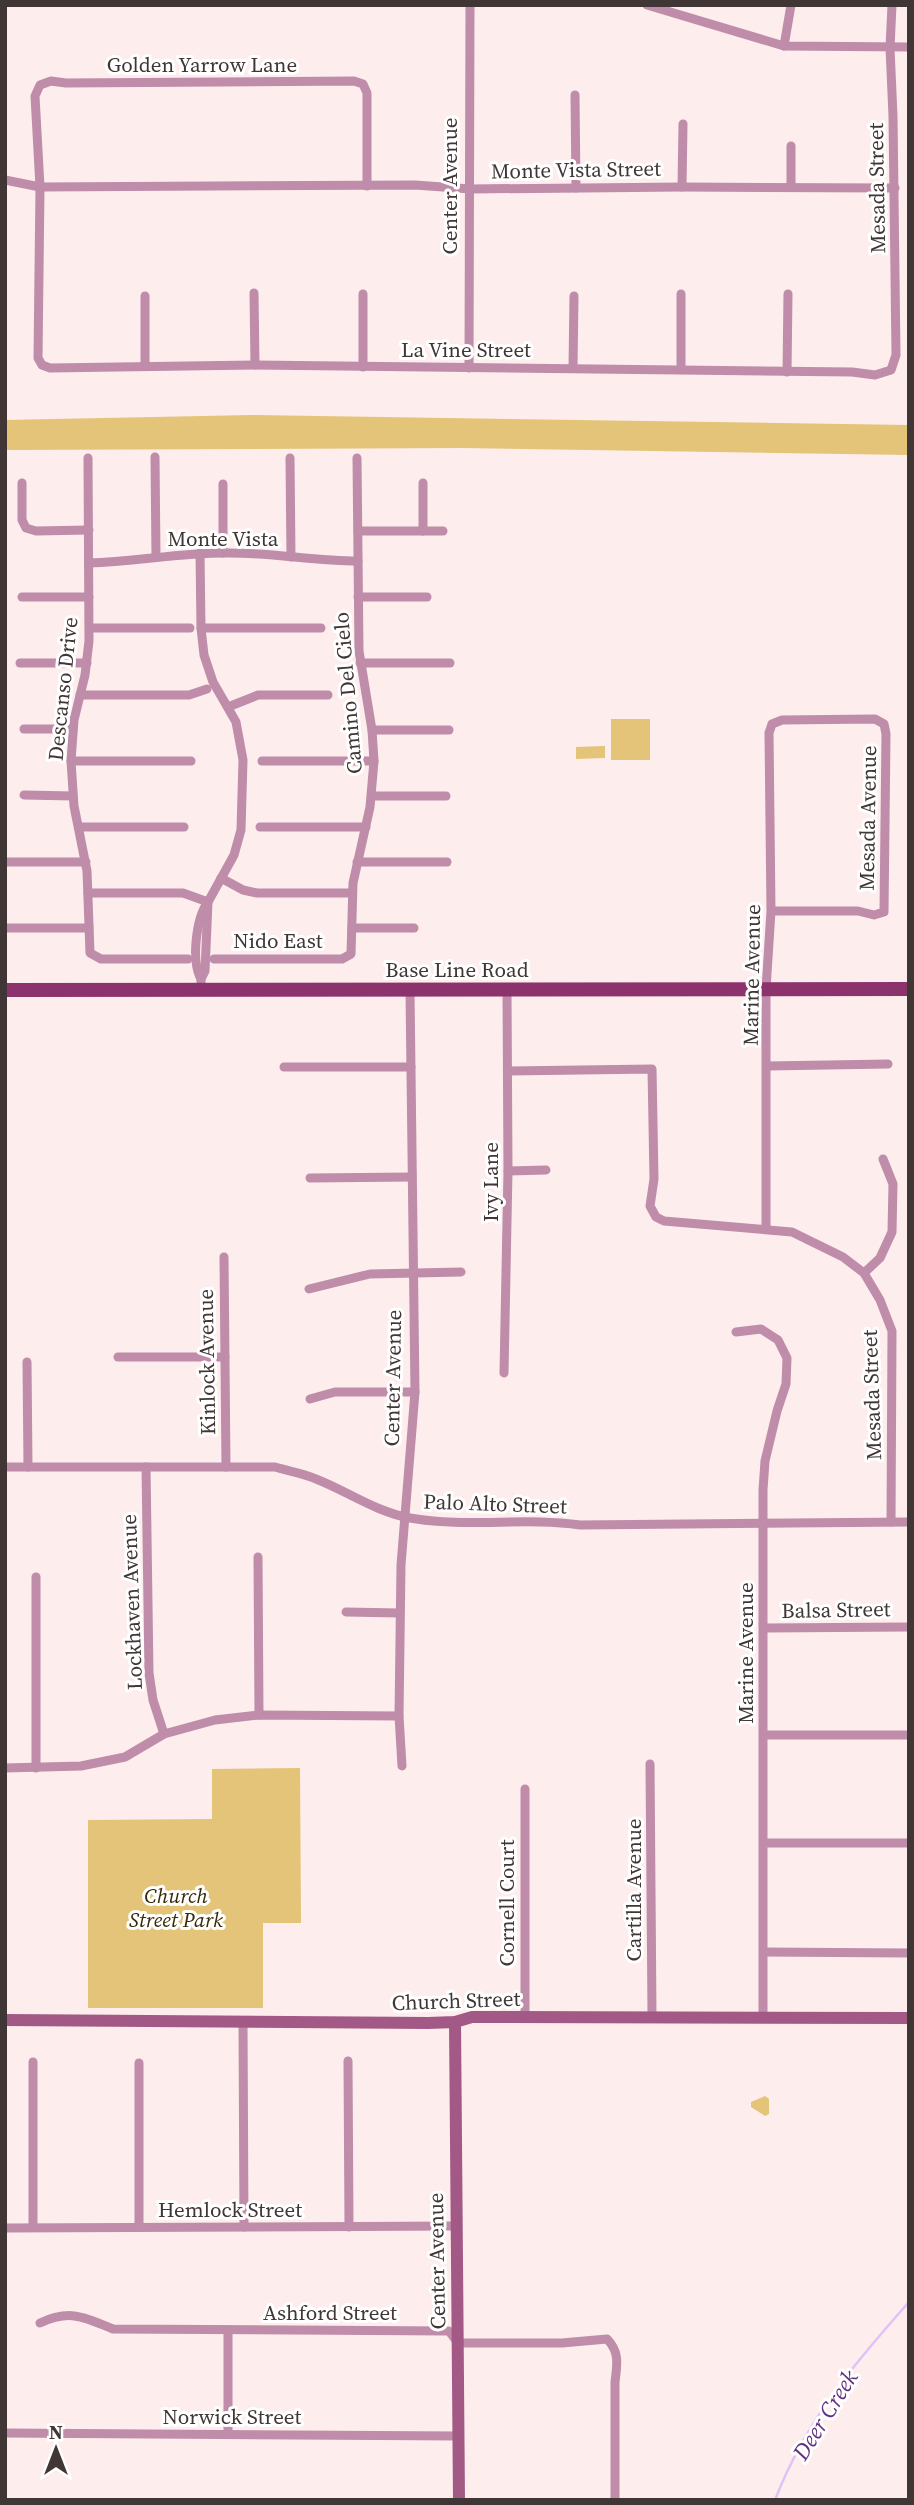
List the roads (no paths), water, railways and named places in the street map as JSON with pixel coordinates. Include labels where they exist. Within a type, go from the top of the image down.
[{"type":"main road","name":"Base Line Road","points":[[5,990],[201,984],[507,991],[909,989]]},
{"type":"street","name":"Center Avenue","points":[[469,368],[470,5]]},
{"type":"street","points":[[647,5],[784,46],[909,47]]},
{"type":"street","points":[[683,16],[687,5]]},
{"type":"street","points":[[784,46],[791,5]]},
{"type":"street","name":"Mesada Street","points":[[891,370],[896,355],[895,188],[890,48],[892,5]]},
{"type":"street","name":"Golden Yarrow Lane","points":[[40,187],[35,96],[40,85],[51,81],[354,81],[363,84],[367,93],[367,186]]},
{"type":"street","points":[[575,95],[576,188]]},
{"type":"street","points":[[682,187],[683,124]]},
{"type":"street","points":[[791,146],[791,187]]},
{"type":"street","name":"Monte Vista Street","points":[[5,180],[40,187],[415,185],[470,189],[895,188]]},
{"type":"street","name":"La Vine Street","points":[[40,187],[38,358],[42,365],[50,368],[255,365],[681,369],[875,375],[891,370]]},
{"type":"street","points":[[254,293],[255,365]]},
{"type":"street","points":[[363,294],[363,367]]},
{"type":"street","points":[[681,294],[681,369]]},
{"type":"street","points":[[788,294],[788,372]]},
{"type":"street","points":[[145,296],[145,365]]},
{"type":"street","points":[[573,368],[575,296]]},
{"type":"street","points":[[155,457],[156,557]]},
{"type":"street","name":"Descanso Drive","points":[[88,458],[90,628],[87,663],[73,729],[71,761],[73,796],[86,862],[90,953],[101,959],[188,959]]},
{"type":"street","points":[[290,458],[291,556]]},
{"type":"street","name":"Camino Del Cielo","points":[[342,959],[351,954],[352,893],[372,796],[374,761],[372,730],[360,663],[357,458]]},
{"type":"street","points":[[22,483],[22,520],[26,528],[36,531],[89,530]]},
{"type":"street","points":[[423,483],[423,531]]},
{"type":"street","points":[[223,484],[223,552]]},
{"type":"street","points":[[358,531],[443,531]]},
{"type":"street","name":"Monte Vista","points":[[89,563],[223,552],[358,561]]},
{"type":"street","points":[[200,553],[201,628],[206,664],[238,730],[242,747],[242,822],[234,855],[201,912],[197,970],[201,984]]},
{"type":"street","points":[[22,597],[89,597]]},
{"type":"street","points":[[358,597],[427,597]]},
{"type":"street","points":[[90,628],[190,628]]},
{"type":"street","points":[[201,628],[321,628]]},
{"type":"street","points":[[20,663],[87,663]]},
{"type":"street","points":[[360,663],[450,663]]},
{"type":"street","points":[[80,695],[190,695],[206,689]]},
{"type":"street","points":[[228,707],[258,695],[328,695]]},
{"type":"street","name":"Marine Avenue","points":[[766,1228],[766,989],[771,911],[769,733],[772,724],[782,720],[875,719],[884,724]]},
{"type":"street","name":"Mesada Avenue","points":[[771,911],[858,911],[874,915],[884,912],[887,734],[884,724]]},
{"type":"street","points":[[24,729],[73,729]]},
{"type":"street","points":[[372,730],[449,730]]},
{"type":"street","points":[[71,761],[191,761]]},
{"type":"street","points":[[262,761],[374,761]]},
{"type":"street","points":[[24,795],[73,796]]},
{"type":"street","points":[[372,796],[446,796]]},
{"type":"street","points":[[79,827],[184,827]]},
{"type":"street","points":[[260,827],[366,827]]},
{"type":"street","points":[[5,862],[86,862]]},
{"type":"street","points":[[357,862],[447,862]]},
{"type":"street","points":[[221,878],[243,890],[257,893],[352,893]]},
{"type":"street","points":[[88,893],[183,893],[208,902]]},
{"type":"street","points":[[201,984],[205,971],[208,902]]},
{"type":"street","points":[[5,928],[89,928]]},
{"type":"street","points":[[352,928],[414,928]]},
{"type":"street","name":"Nido East","points":[[214,959],[342,959]]},
{"type":"street","name":"Center Avenue","points":[[402,1766],[399,1716],[401,1565],[415,1392],[410,990]]},
{"type":"street","name":"Ivy Lane","points":[[504,1373],[509,1071],[507,991]]},
{"type":"street","points":[[767,1066],[888,1064]]},
{"type":"street","points":[[284,1067],[411,1067]]},
{"type":"street","points":[[509,1071],[652,1069],[654,1179],[650,1206],[656,1217],[664,1221],[792,1232],[843,1257],[864,1273],[880,1258],[892,1232],[892,1184],[883,1159]]},
{"type":"street","points":[[508,1171],[546,1170]]},
{"type":"street","points":[[310,1178],[412,1177]]},
{"type":"street","name":"Kinlock Avenue","points":[[223,1257],[226,1467]]},
{"type":"street","points":[[309,1289],[370,1274],[461,1272]]},
{"type":"street","name":"Mesada Street","points":[[864,1273],[880,1300],[892,1331],[891,1522]]},
{"type":"street","name":"Marine Avenue","points":[[736,1332],[761,1329],[778,1340],[787,1358],[786,1384],[765,1461],[763,2016]]},
{"type":"street","points":[[118,1357],[225,1357]]},
{"type":"street","points":[[27,1362],[28,1467]]},
{"type":"street","points":[[310,1399],[335,1392],[415,1392]]},
{"type":"street","name":"Palo Alto Street","points":[[5,1467],[275,1467],[314,1478],[360,1500],[406,1517],[436,1522],[560,1522],[580,1525],[909,1522]]},
{"type":"street","name":"Lockhaven Avenue","points":[[146,1467],[149,1674],[153,1700],[164,1734]]},
{"type":"street","points":[[258,1557],[259,1715]]},
{"type":"street","points":[[36,1577],[36,1768]]},
{"type":"street","points":[[346,1612],[400,1612]]},
{"type":"street","name":"Balsa Street","points":[[765,1628],[909,1626]]},
{"type":"street","points":[[5,1768],[81,1766],[125,1757],[164,1734],[215,1720],[259,1715],[399,1716]]},
{"type":"street","points":[[764,1735],[909,1735]]},
{"type":"street","name":"Cartilla Avenue","points":[[650,1764],[652,2016]]},
{"type":"street","name":"Cornell Court","points":[[525,1789],[525,2018]]},
{"type":"street","points":[[765,1843],[909,1843]]},
{"type":"street","points":[[764,1952],[909,1952]]},
{"type":"street","name":"Church Street","points":[[5,2020],[455,2022],[472,2017],[909,2018]]},
{"type":"street","points":[[243,2021],[244,2227]]},
{"type":"street","name":"Center Avenue","points":[[455,2022],[459,2500]]},
{"type":"street","points":[[348,2061],[349,2227]]},
{"type":"street","points":[[33,2062],[33,2228]]},
{"type":"street","points":[[139,2063],[139,2227]]},
{"type":"street","name":"Hemlock Street","points":[[5,2228],[455,2226]]},
{"type":"street","name":"Ashford Street","points":[[40,2323],[58,2315],[85,2317],[113,2329],[449,2331],[458,2343],[562,2343],[607,2339],[615,2347],[617,2363],[615,2500]]},
{"type":"street","points":[[228,2330],[228,2434]]},
{"type":"street","name":"Norwick Street","points":[[5,2433],[458,2436]]},
{"type":"waterway","name":"Deer Creek","points":[[775,2500],[787,2471],[816,2419],[850,2371],[909,2302]]},
{"type":"park label","name":"Church Street Park","points":[[176,1908]]}]
